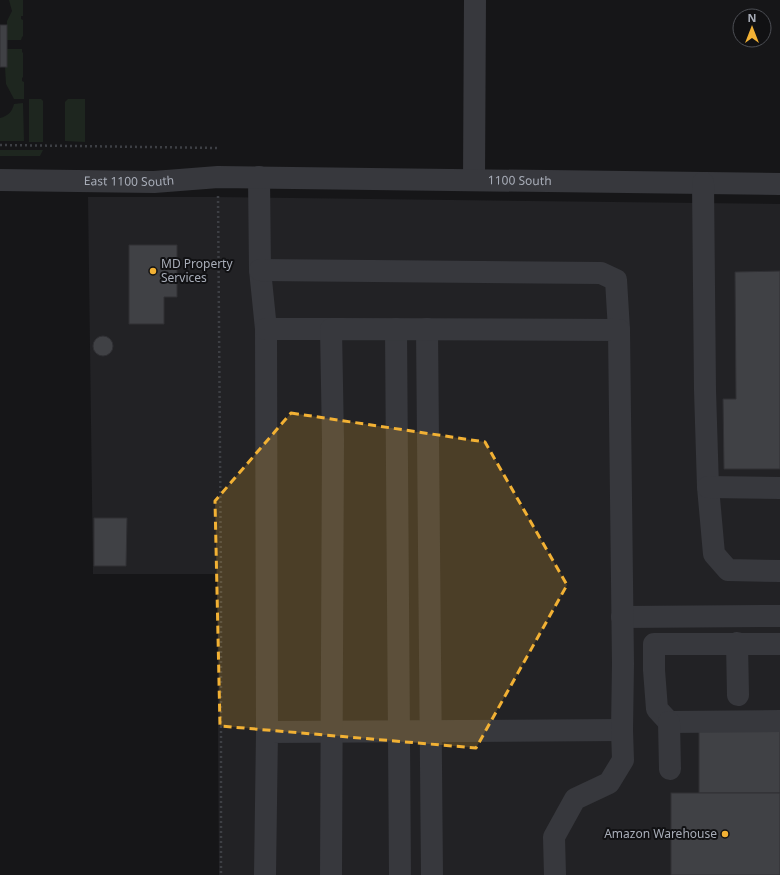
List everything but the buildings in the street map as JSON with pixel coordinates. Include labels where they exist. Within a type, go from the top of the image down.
[{"type":"street","points":[[474,179],[475,0]]},
{"type":"street","name":"East 1100 South","points":[[0,180],[154,182],[218,177],[259,177]]},
{"type":"street","points":[[259,177],[260,270],[266,329],[267,732],[265,875]]},
{"type":"street","name":"1100 South","points":[[259,177],[780,184]]},
{"type":"street","points":[[703,183],[705,390],[708,487],[714,554],[728,570],[780,571]]},
{"type":"street","points":[[260,270],[601,273],[616,280],[619,330],[623,760],[609,783],[575,799],[554,837],[555,875]]},
{"type":"street","points":[[266,329],[396,328],[619,330]]},
{"type":"street","points":[[396,328],[400,875]]},
{"type":"street","points":[[331,329],[333,440],[331,732],[332,875]]},
{"type":"street","points":[[428,329],[432,875]]},
{"type":"street","points":[[708,487],[780,488]]},
{"type":"street","points":[[622,616],[780,616]]},
{"type":"street","points":[[737,643],[738,695]]},
{"type":"street","points":[[670,769],[668,722],[657,709],[654,644],[780,644]]},
{"type":"street","points":[[668,722],[780,721]]},
{"type":"street","points":[[267,732],[622,730]]},
{"type":"path","points":[[0,145],[219,148]]},
{"type":"path","points":[[218,195],[221,571],[221,875]]},
{"type":"highlighted area","points":[[291,413],[485,442],[567,585],[476,748],[220,726],[215,501]]},
{"type":"shaded area","points":[[9,0],[23,0],[23,16],[21,16],[21,19],[23,20],[23,36],[21,40],[7,40],[7,21],[12,11]]},
{"type":"shaded area","points":[[7,49],[22,49],[22,81],[24,82],[24,99],[14,99],[6,84],[5,67],[7,67]]},
{"type":"shaded area","points":[[29,99],[41,99],[43,101],[43,142],[29,142]]},
{"type":"shaded area","points":[[68,99],[85,99],[85,142],[65,141],[65,102]]},
{"type":"shaded area","points":[[23,103],[24,141],[0,141],[0,118],[9,113],[14,104]]},
{"type":"shaded area","points":[[0,150],[43,150],[40,156],[0,156]]},
{"type":"shaded area","points":[[88,197],[215,197],[780,204],[780,875],[219,875],[217,574],[93,574]]},
{"type":"place","name":"MD Property Services","points":[[153,271]]},
{"type":"place","name":"Amazon Warehouse","points":[[725,834]]}]
